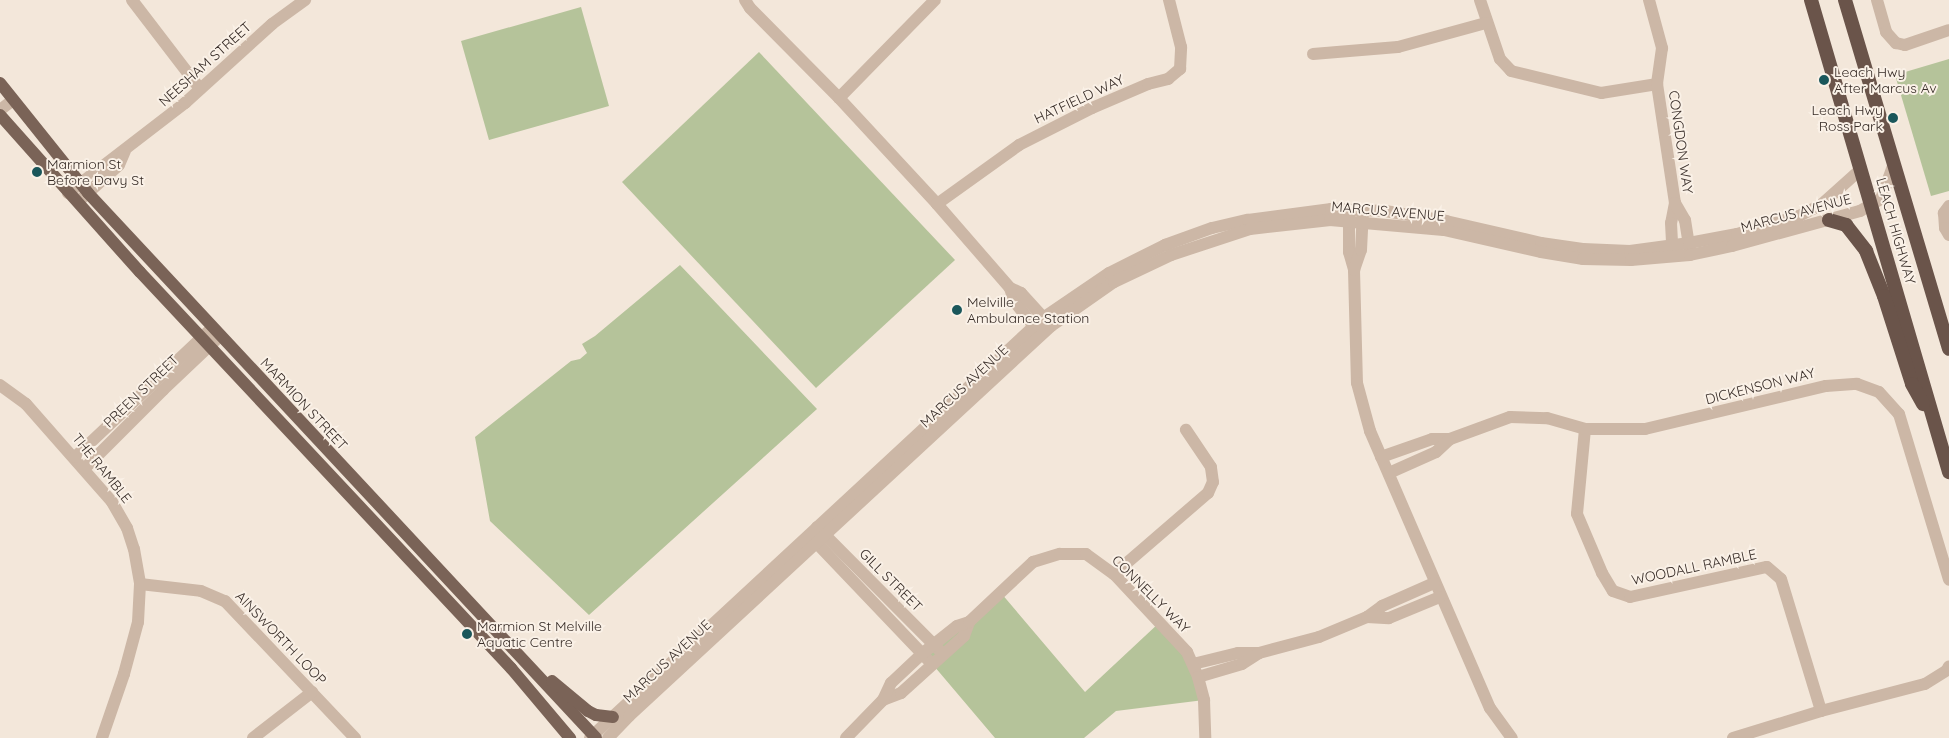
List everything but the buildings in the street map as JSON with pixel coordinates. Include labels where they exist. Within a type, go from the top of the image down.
[{"type":"highway","name":"LEACH HIGHWAY","points":[[1811,0],[1949,472]]},
{"type":"highway","name":"LEACH HIGHWAY","points":[[1845,0],[1949,349]]},
{"type":"highway","points":[[1829,220],[1846,225],[1866,251],[1884,296],[1912,384],[1934,422]]},
{"type":"main road","name":"MARMION STREET","points":[[2,88],[84,188],[593,737]]},
{"type":"main road","points":[[0,115],[77,203],[511,668],[570,738]]},
{"type":"main road","points":[[513,649],[588,711],[596,715],[613,717]]},
{"type":"street","points":[[132,0],[200,89]]},
{"type":"street","name":"NEESHAM STREET","points":[[77,203],[84,188],[112,157],[125,152],[200,89],[272,24],[305,0]]},
{"type":"street","points":[[745,0],[750,8],[839,98],[937,204],[1010,288],[1014,301],[1038,331]]},
{"type":"street","points":[[839,98],[935,0]]},
{"type":"street","name":"HATFIELD WAY","points":[[937,204],[1019,145],[1092,108],[1148,84],[1168,79],[1180,69],[1181,47],[1169,0]]},
{"type":"street","name":"CONGDON WAY","points":[[1480,0],[1486,23],[1500,59],[1511,71],[1601,93],[1657,84]]},
{"type":"street","name":"CONGDON WAY","points":[[1649,0],[1662,48],[1657,84],[1675,203],[1671,223],[1673,251]]},
{"type":"street","points":[[1876,0],[1886,32],[1896,43],[1905,45],[1949,30]]},
{"type":"street","points":[[1314,54],[1398,46],[1486,23]]},
{"type":"street","points":[[0,110],[13,100]]},
{"type":"street","name":"MARCUS AVENUE","points":[[593,737],[613,717],[818,535],[1047,322],[1114,282],[1171,255],[1250,229],[1330,220],[1349,215],[1444,230],[1541,252],[1582,259],[1631,260],[1829,220],[1872,205],[1881,199],[1894,163]]},
{"type":"street","name":"MARCUS AVENUE","points":[[1689,249],[1806,213],[1840,190],[1861,170]]},
{"type":"street","name":"NEESHAM STREET","points":[[68,193],[84,188]]},
{"type":"street","name":"CONGDON WAY","points":[[1675,203],[1685,220],[1689,249]]},
{"type":"street","points":[[1949,206],[1944,213],[1949,235]]},
{"type":"street","points":[[1349,215],[1349,252],[1354,270],[1357,383],[1370,431],[1440,597],[1490,708],[1512,738]]},
{"type":"street","points":[[1354,270],[1360,250],[1362,216]]},
{"type":"street","points":[[1010,288],[1021,293],[1047,322]]},
{"type":"street","name":"PREEN STREET","points":[[85,468],[216,332]]},
{"type":"street","name":"PREEN STREET","points":[[75,456],[206,342]]},
{"type":"street","name":"THE RAMBLE","points":[[0,384],[26,404],[85,468],[120,515],[134,549],[140,584],[138,622],[124,674],[102,738]]},
{"type":"street","name":"DICKENSON WAY","points":[[1381,457],[1432,439],[1450,438],[1510,417],[1547,418],[1585,429],[1645,429],[1826,386],[1857,384],[1879,392],[1899,414],[1949,580]]},
{"type":"street","name":"WOODALL RAMBLE","points":[[1585,429],[1577,514],[1602,573],[1613,591],[1630,597],[1767,567],[1781,579],[1821,711]]},
{"type":"street","points":[[1114,574],[1208,493],[1213,482],[1211,467],[1186,430]]},
{"type":"street","name":"DICKENSON WAY","points":[[1389,474],[1436,452],[1450,438]]},
{"type":"street","name":"MARCUS AVENUE","points":[[608,738],[743,610],[818,535]]},
{"type":"street","name":"GILL STREET","points":[[818,535],[943,654]]},
{"type":"street","name":"GILL STREET","points":[[818,535],[932,664]]},
{"type":"street","name":"CONNELLY WAY","points":[[883,700],[902,693],[964,636],[970,622],[1033,562],[1060,554],[1086,554],[1114,574],[1187,652],[1198,677],[1204,700],[1205,738]]},
{"type":"street","points":[[1193,664],[1238,653],[1259,653],[1319,638],[1367,617],[1382,606],[1434,582]]},
{"type":"street","name":"AINSWORTH LOOP","points":[[140,584],[201,591],[225,600],[355,738]]},
{"type":"street","points":[[1367,617],[1389,618],[1440,597]]},
{"type":"street","name":"CONNELLY WAY","points":[[846,738],[883,700],[892,683],[923,653],[957,626],[970,622]]},
{"type":"street","points":[[1198,677],[1242,664],[1259,653]]},
{"type":"street","points":[[1733,738],[1821,711],[1925,684],[1947,670],[1949,666]]},
{"type":"street","points":[[253,738],[312,692]]},
{"type":"green space","points":[[581,7],[609,106],[489,140],[461,41]]},
{"type":"green space","points":[[759,52],[955,260],[816,388],[622,182]]},
{"type":"green space","points":[[1949,59],[1949,191],[1931,196],[1895,75]]},
{"type":"green space","points":[[680,265],[817,409],[589,615],[490,521],[475,437],[571,361],[580,359],[587,353],[582,344],[595,336]]},
{"type":"green space","points":[[1001,593],[1085,692],[1160,622],[1187,652],[1204,700],[1116,711],[1084,738],[995,738],[923,653]]},
{"type":"place","name":"Leach Hwy After Marcus Av","points":[[1824,80]]},
{"type":"place","name":"Leach Hwy Ross Park","points":[[1893,118]]},
{"type":"place","name":"Marmion St Before Davy St","points":[[37,172]]},
{"type":"place","name":"Melville Ambulance Station","points":[[957,310]]},
{"type":"place","name":"Marmion St Melville Aquatic Centre","points":[[467,634]]}]
